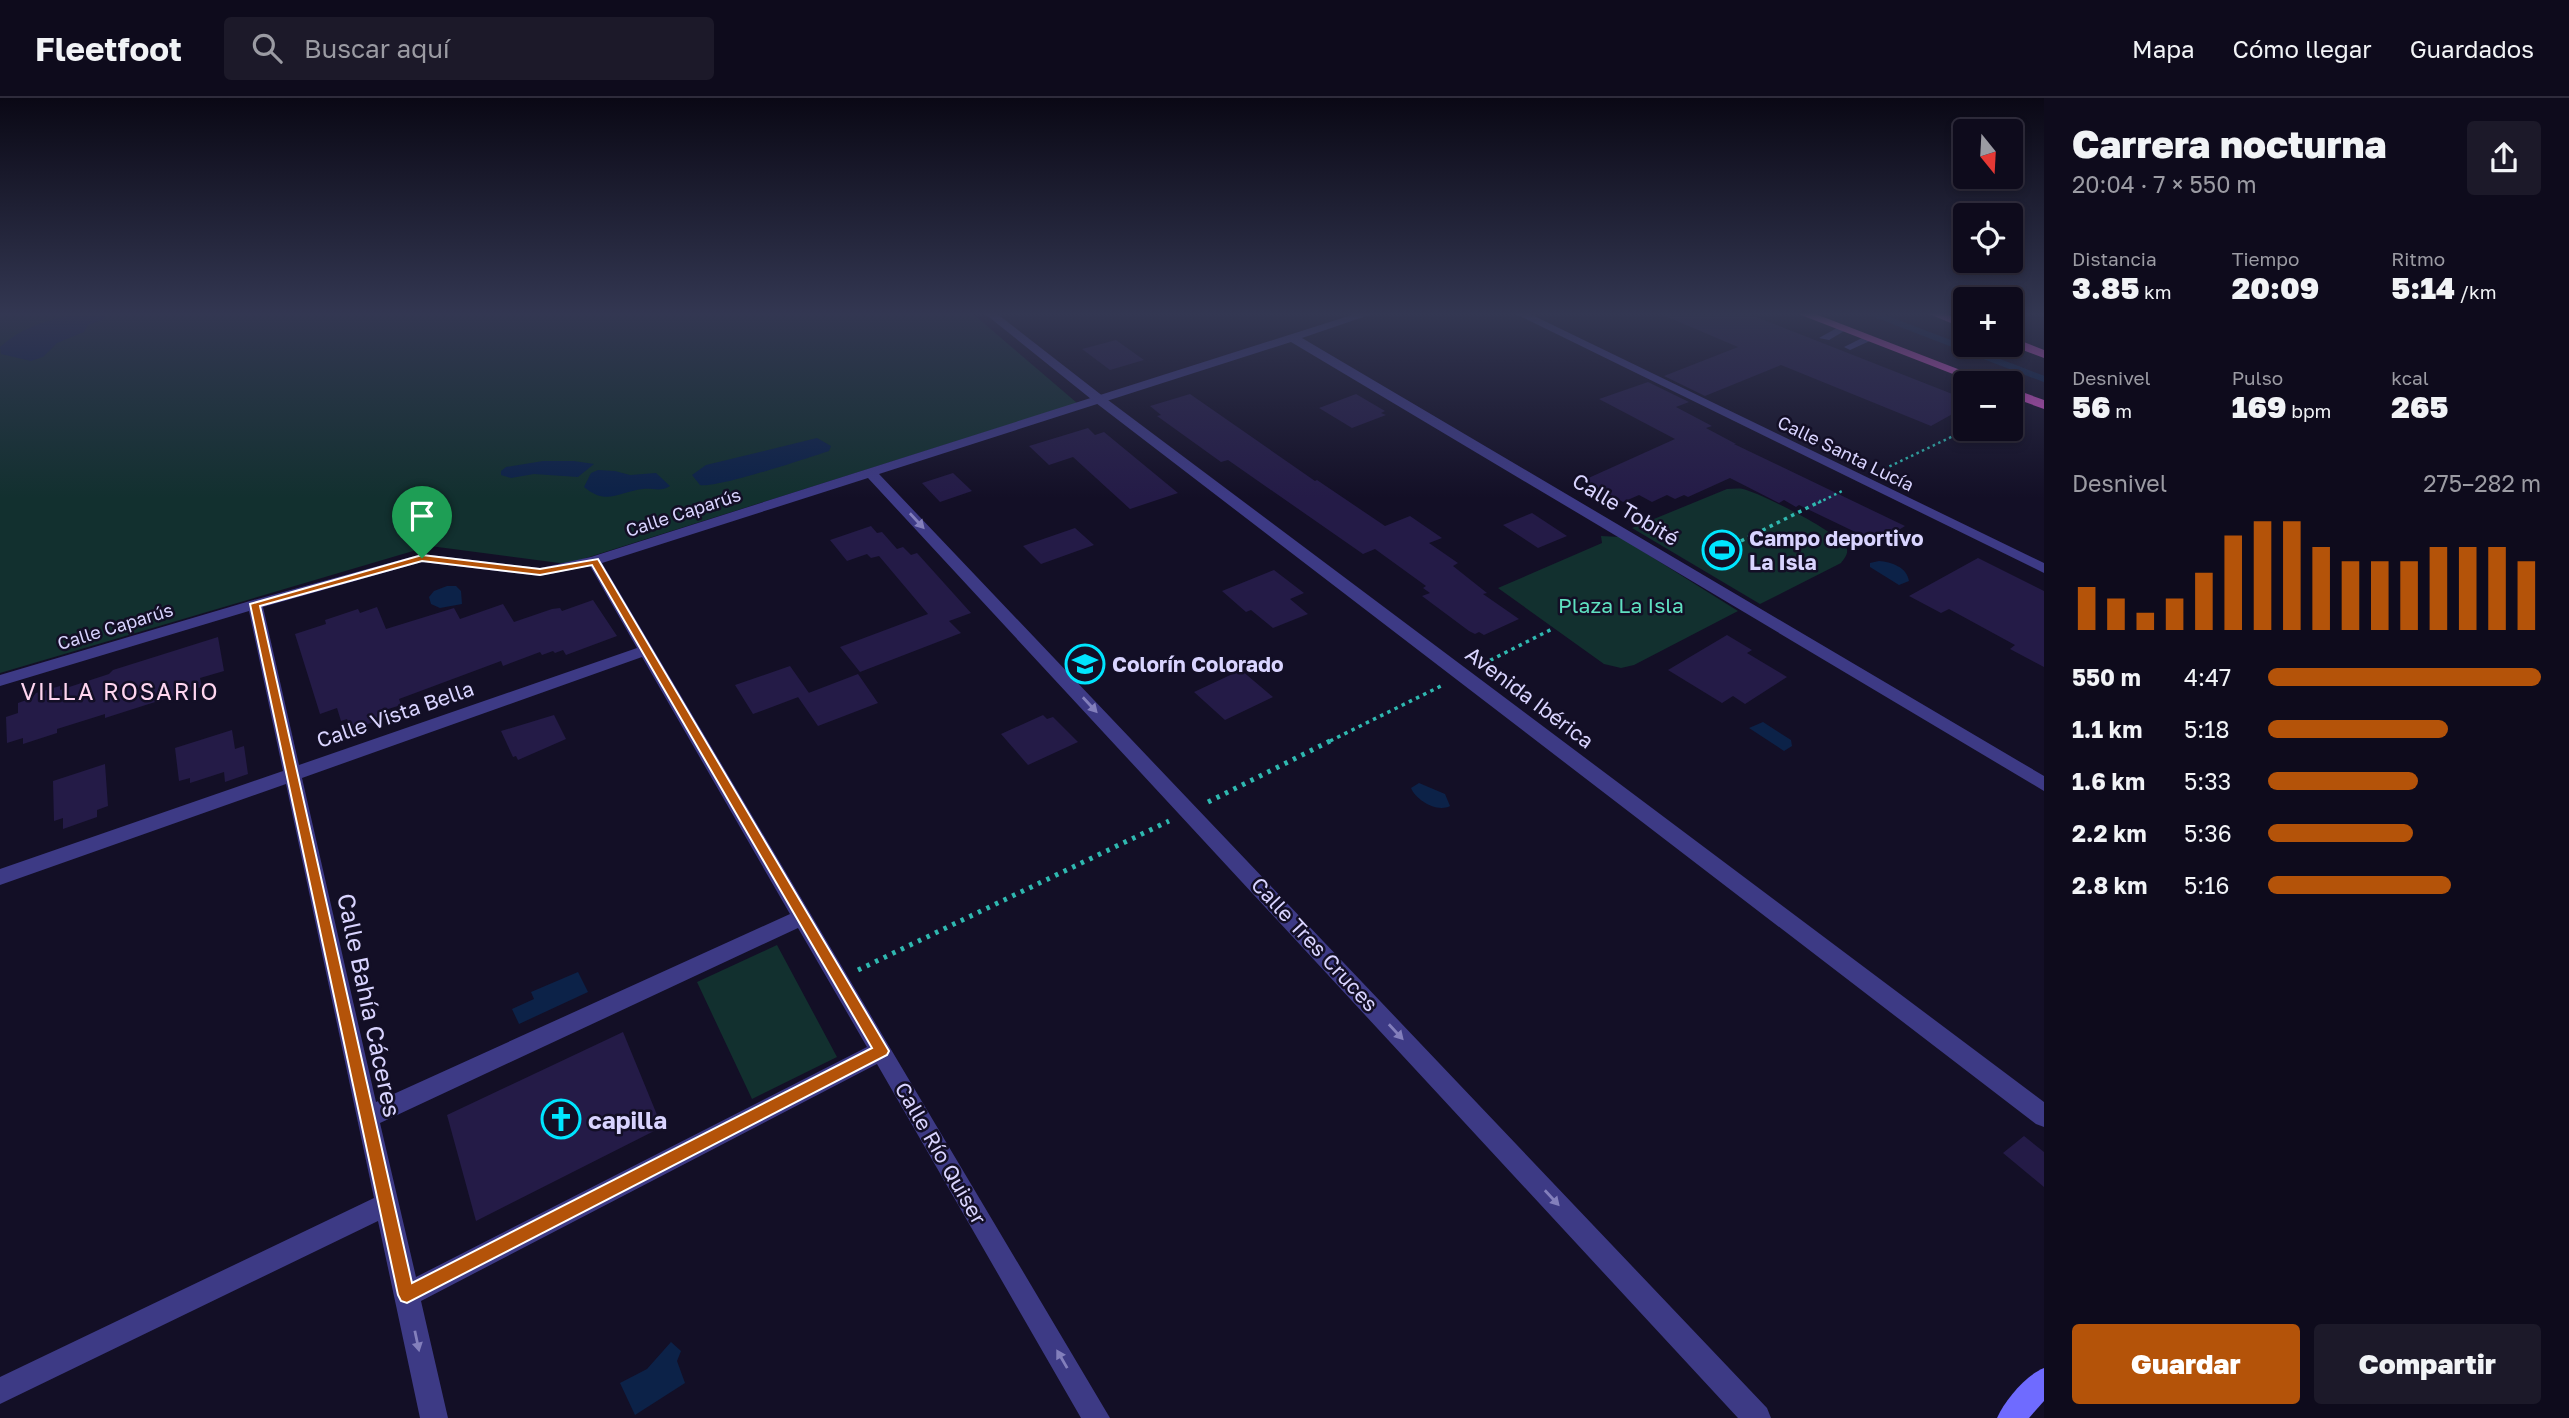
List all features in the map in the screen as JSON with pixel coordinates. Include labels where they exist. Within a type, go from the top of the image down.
[{"type":"highway","points":[[2023,397],[2044,405]]},
{"type":"main road","points":[[2011,1418],[2044,1381]]},
{"type":"street","name":"Avenida Ibérica","points":[[1068,375],[2044,1116]]},
{"type":"street","name":"Calle Caparús","points":[[0,681],[255,604],[422,558],[540,572],[594,561],[1179,375]]},
{"type":"street","name":"Calle Tobité","points":[[1355,375],[2044,784]]},
{"type":"street","name":"Calle Santa Lucía","points":[[1645,375],[2044,569]]},
{"type":"street","name":"Calle Tres Cruces","points":[[870,472],[1757,1418]]},
{"type":"street","name":"Calle Río Quiser","points":[[594,561],[1096,1418]]},
{"type":"street","name":"Calle Bahía Cáceres","points":[[255,604],[434,1418]]},
{"type":"street","name":"Calle Vista Bella","points":[[0,877],[647,650]]},
{"type":"street","points":[[368,1116],[803,917]]},
{"type":"street","points":[[407,1295],[881,1051]]},
{"type":"street","points":[[0,1391],[387,1204]]},
{"type":"green space","points":[[0,375],[1044,375],[1077,403],[567,564],[430,546],[0,673]]},
{"type":"green space","points":[[1727,489],[1752,492],[1817,524],[1842,542],[1847,549],[1846,557],[1841,563],[1760,604],[1632,528]]},
{"type":"green space","name":"Plaza La Isla","points":[[1601,536],[1620,537],[1738,611],[1634,665],[1621,668],[1604,664],[1498,588],[1602,543]]},
{"type":"green space","points":[[777,945],[837,1057],[752,1099],[697,982]]},
{"type":"water","points":[[817,438],[831,446],[829,451],[709,485],[700,485],[692,475],[706,465]]},
{"type":"water","points":[[543,461],[594,464],[578,477],[534,474],[511,478],[501,475],[501,471],[506,467]]},
{"type":"water","points":[[598,470],[630,475],[656,473],[670,486],[599,496],[584,487],[591,473]]},
{"type":"water","points":[[1879,561],[1902,569],[1909,581],[1899,585],[1870,567],[1870,563]]},
{"type":"water","points":[[456,586],[461,591],[462,604],[440,608],[431,604],[429,597],[434,591]]},
{"type":"water","points":[[1763,722],[1791,740],[1792,746],[1784,751],[1749,728]]},
{"type":"water","points":[[1419,783],[1445,794],[1450,806],[1433,807],[1422,801],[1411,788]]},
{"type":"water","points":[[578,972],[588,992],[519,1024],[512,1009],[534,999],[531,992]]},
{"type":"water","points":[[671,1342],[681,1351],[677,1361],[685,1383],[635,1415],[620,1383],[647,1369]]},
{"type":"building","points":[[1757,375],[1705,396],[1664,376]]},
{"type":"building","points":[[1805,375],[1903,375],[1953,394],[1953,414],[1931,426]]},
{"type":"building","points":[[1648,382],[1689,402],[1676,407],[1712,426],[1706,428],[1734,444],[1905,526],[1876,542],[1799,505],[1796,507],[1784,500],[1779,503],[1730,478],[1688,497],[1684,495],[1675,499],[1667,495],[1652,502],[1639,495],[1623,502],[1584,480],[1675,439],[1599,399]]},
{"type":"building","points":[[1190,394],[1385,526],[1410,516],[1442,538],[1429,543],[1458,563],[1453,566],[1487,593],[1483,594],[1519,619],[1484,635],[1469,631],[1422,596],[1430,593],[1423,588],[1426,586],[1375,549],[1363,554],[1228,460],[1221,462],[1157,416],[1161,415],[1150,406]]},
{"type":"building","points":[[1356,394],[1385,411],[1381,413],[1386,415],[1352,428],[1319,408]]},
{"type":"building","points":[[1088,428],[1095,435],[1104,432],[1178,493],[1130,509],[1073,457],[1049,465],[1029,446]]},
{"type":"building","points":[[953,473],[972,491],[940,502],[922,483]]},
{"type":"building","points":[[1532,513],[1567,536],[1538,548],[1503,525]]},
{"type":"building","points":[[871,526],[877,533],[882,532],[897,549],[903,547],[911,555],[917,553],[971,613],[949,621],[961,633],[860,672],[840,647],[928,614],[879,556],[871,558],[867,554],[847,561],[830,540]]},
{"type":"building","points":[[1075,528],[1094,545],[1041,564],[1023,546]]},
{"type":"building","points":[[1978,558],[2044,591],[2044,667],[2010,649],[2015,645],[1949,609],[1941,613],[1909,596]]},
{"type":"building","points":[[1274,570],[1304,593],[1290,599],[1308,614],[1273,628],[1251,610],[1246,612],[1222,591]]},
{"type":"building","points":[[593,600],[617,636],[566,655],[563,650],[542,655],[540,652],[503,666],[501,661],[399,699],[401,705],[385,710],[388,717],[351,730],[347,719],[341,721],[337,708],[320,714],[295,634],[326,624],[325,620],[358,609],[360,613],[377,607],[386,629],[454,608],[460,619],[503,604],[514,622],[552,609],[560,608],[562,611]]},
{"type":"building","points":[[1727,635],[1752,650],[1747,653],[1787,677],[1745,704],[1733,696],[1722,703],[1668,670]]},
{"type":"building","points":[[218,637],[224,671],[200,678],[202,687],[105,718],[105,714],[57,729],[57,733],[23,744],[23,738],[7,743],[6,717],[18,713],[18,703],[32,698],[36,693],[60,686],[60,690],[109,674],[113,670]]},
{"type":"building","points":[[790,666],[809,693],[753,714],[735,685]]},
{"type":"building","points":[[1241,670],[1273,697],[1225,720],[1194,692]]},
{"type":"building","points":[[858,674],[878,703],[818,726],[798,697]]},
{"type":"building","points":[[554,715],[566,739],[518,760],[516,756],[513,757],[501,731]]},
{"type":"building","points":[[1043,715],[1047,719],[1053,717],[1078,742],[1028,765],[1001,734]]},
{"type":"building","points":[[232,730],[235,749],[244,746],[248,774],[225,782],[224,772],[190,783],[190,778],[179,781],[175,748]]},
{"type":"building","points":[[105,764],[108,806],[97,810],[97,817],[63,829],[63,818],[54,821],[53,781]]},
{"type":"building","points":[[623,1032],[662,1127],[476,1221],[447,1115]]},
{"type":"building","points":[[2024,1136],[2044,1152],[2044,1187],[2003,1153]]},
{"type":"waterway","points":[[2033,375],[2044,379]]},
{"type":"place","name":"Campo deportivo La Isla","points":[[1722,550]]},
{"type":"place","name":"Colorín Colorado","points":[[1085,664]]},
{"type":"place","name":"capilla","points":[[561,1119]]},
{"type":"district","name":"VILLA ROSARIO","points":[[120,691]]},
{"type":"route","points":[[422,558],[540,572],[566,569],[594,561],[881,1051],[407,1295],[255,604],[422,558]]}]
